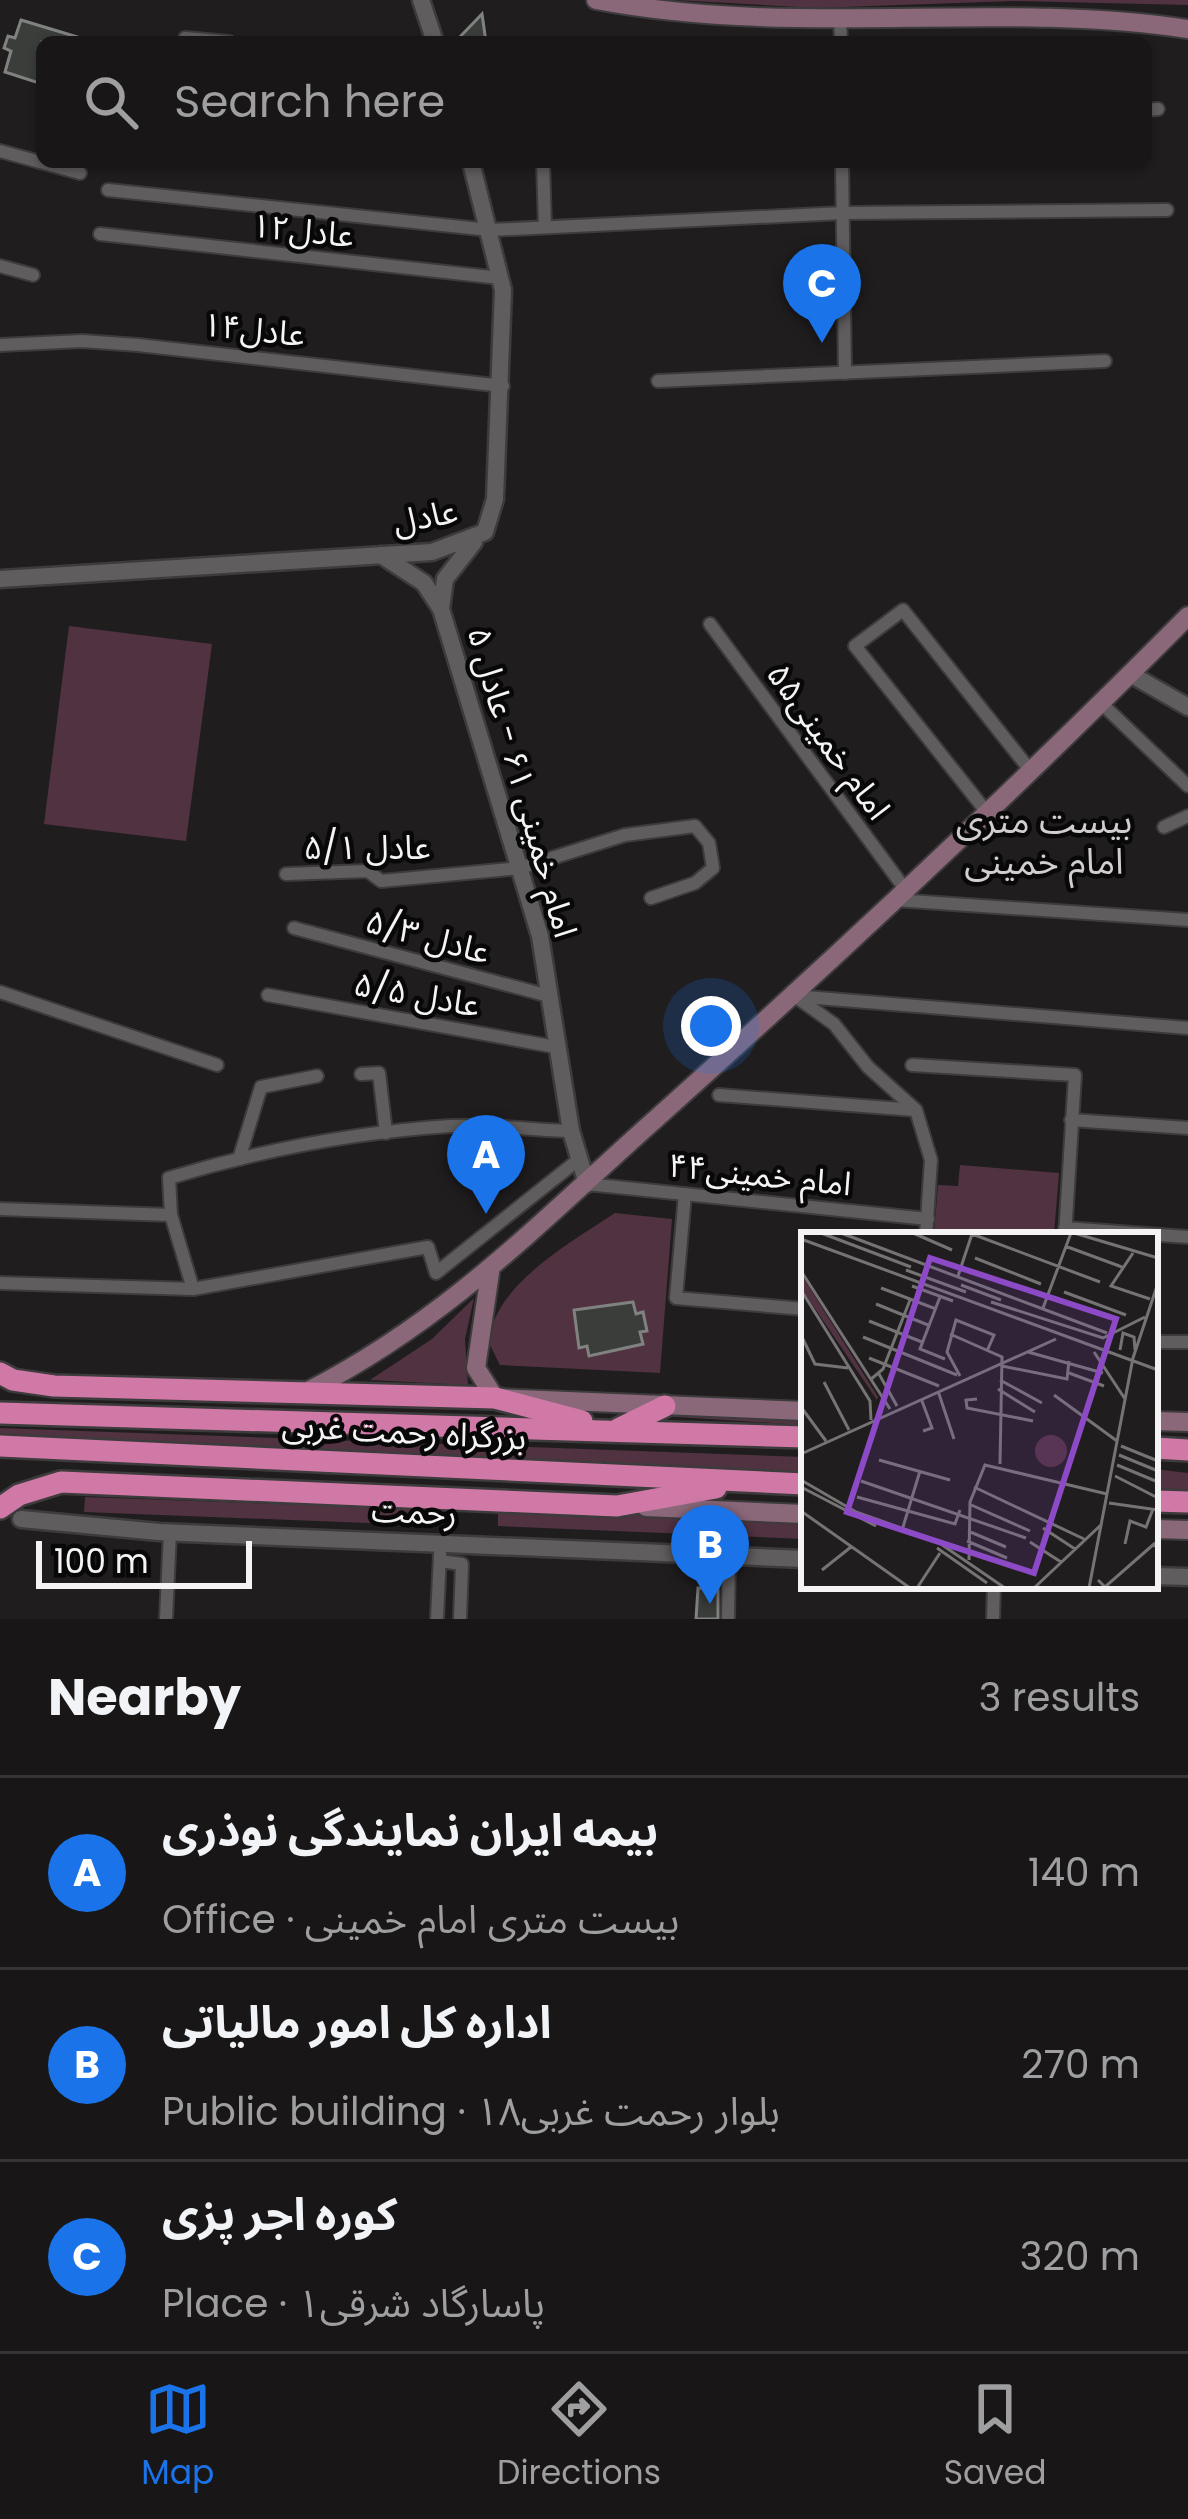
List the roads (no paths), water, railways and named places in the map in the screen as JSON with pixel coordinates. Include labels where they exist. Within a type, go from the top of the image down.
[{"type":"highway","points":[[0,1373],[13,1380],[54,1386],[495,1398],[616,1430],[665,1406]]},
{"type":"highway","name":"بزرگراه رحمت غربی","points":[[0,1413],[801,1437]]},
{"type":"highway","name":"بزرگراه رحمت غربی","points":[[0,1446],[801,1484]]},
{"type":"highway","points":[[1158,1448],[1188,1450]]},
{"type":"highway","points":[[0,1508],[42,1485],[61,1482],[617,1506],[752,1482]]},
{"type":"main road","points":[[596,0],[710,16],[840,19],[1051,14],[1188,28]]},
{"type":"main road","points":[[310,1390],[373,1358],[490,1273],[793,996],[1132,675],[1188,616]]},
{"type":"main road","points":[[490,1273],[476,1368],[495,1398],[801,1411]]},
{"type":"main road","points":[[1158,1420],[1188,1422]]},
{"type":"main road","points":[[617,1506],[801,1514]]},
{"type":"main road","points":[[1158,1529],[1188,1530]]},
{"type":"street","points":[[421,0],[433,34]]},
{"type":"street","points":[[433,34],[438,0]]},
{"type":"street","points":[[840,19],[841,36]]},
{"type":"street","points":[[0,151],[36,161]]},
{"type":"street","points":[[62,168],[80,173]]},
{"type":"street","name":"عادل","points":[[0,579],[380,555],[454,547],[484,532],[495,499],[503,386],[500,278],[473,168]]},
{"type":"street","points":[[543,168],[545,227]]},
{"type":"street","points":[[842,168],[845,373]]},
{"type":"street","points":[[108,190],[490,230],[843,213],[1167,210]]},
{"type":"street","name":"عادل۱۲","points":[[100,234],[500,278]]},
{"type":"street","points":[[0,266],[33,275]]},
{"type":"street","name":"عادل۱۴","points":[[0,345],[82,340],[503,386]]},
{"type":"street","points":[[658,381],[1105,361]]},
{"type":"street","name":"امام خمینی ۶۱ - عادل ۵","points":[[441,608],[445,579],[484,532]]},
{"type":"street","name":"امام خمینی ۶۱ - عادل ۵","points":[[380,555],[424,583],[441,608],[540,936],[571,1131],[586,1184]]},
{"type":"street","points":[[985,810],[855,646],[902,610],[1030,770]]},
{"type":"street","name":"امام خمینی۵۵","points":[[710,624],[899,895]]},
{"type":"street","points":[[1132,675],[1188,707]]},
{"type":"street","points":[[1101,703],[1188,786]]},
{"type":"street","points":[[1164,826],[1188,816]]},
{"type":"street","name":"عادل ۵/۱","points":[[286,874],[368,872],[381,880],[520,868],[625,836],[695,826],[709,843],[713,868],[694,883],[651,898]]},
{"type":"street","points":[[899,895],[1188,920]]},
{"type":"street","name":"عادل ۵/۳","points":[[294,928],[549,996]]},
{"type":"street","points":[[0,992],[217,1065]]},
{"type":"street","name":"عادل ۵/۵","points":[[268,994],[556,1047]]},
{"type":"street","points":[[793,996],[979,1015],[1188,1028]]},
{"type":"street","points":[[793,996],[834,1024],[868,1067],[916,1110],[931,1160],[926,1232]]},
{"type":"street","points":[[912,1065],[1075,1075],[1065,1232]]},
{"type":"street","points":[[362,1074],[379,1073],[386,1133]]},
{"type":"street","points":[[239,1159],[261,1088],[317,1076]]},
{"type":"street","points":[[719,1095],[916,1110]]},
{"type":"street","points":[[1071,1120],[1188,1128]]},
{"type":"street","points":[[194,1288],[171,1216],[169,1178],[239,1159],[386,1133],[454,1126],[571,1131]]},
{"type":"street","points":[[0,1283],[194,1288],[428,1246],[436,1273],[578,1160]]},
{"type":"street","name":"۴۴امام خمینی","points":[[586,1184],[928,1219]]},
{"type":"street","points":[[685,1193],[676,1298],[801,1309]]},
{"type":"street","points":[[0,1209],[171,1216]]},
{"type":"street","points":[[1158,1236],[1188,1237]]},
{"type":"street","name":"رحمت","points":[[21,1519],[440,1552],[801,1559]]},
{"type":"street","points":[[166,1619],[170,1532]]},
{"type":"street","points":[[436,1619],[440,1552],[462,1564],[460,1619]]},
{"type":"street","points":[[728,1619],[729,1555]]},
{"type":"street","points":[[1158,1576],[1188,1577]]},
{"type":"street","points":[[993,1619],[994,1589]]},
{"type":"place","name":"کوره اجر پزی","points":[[822,343]]},
{"type":"place","name":"بیمه ایران نمایندگی نوذری","points":[[486,1214]]},
{"type":"place","name":"اداره کل امور مالیاتی","points":[[710,1604]]},
{"type":"district","name":"بیست متری امام خمینی","points":[[1044,840]]}]
